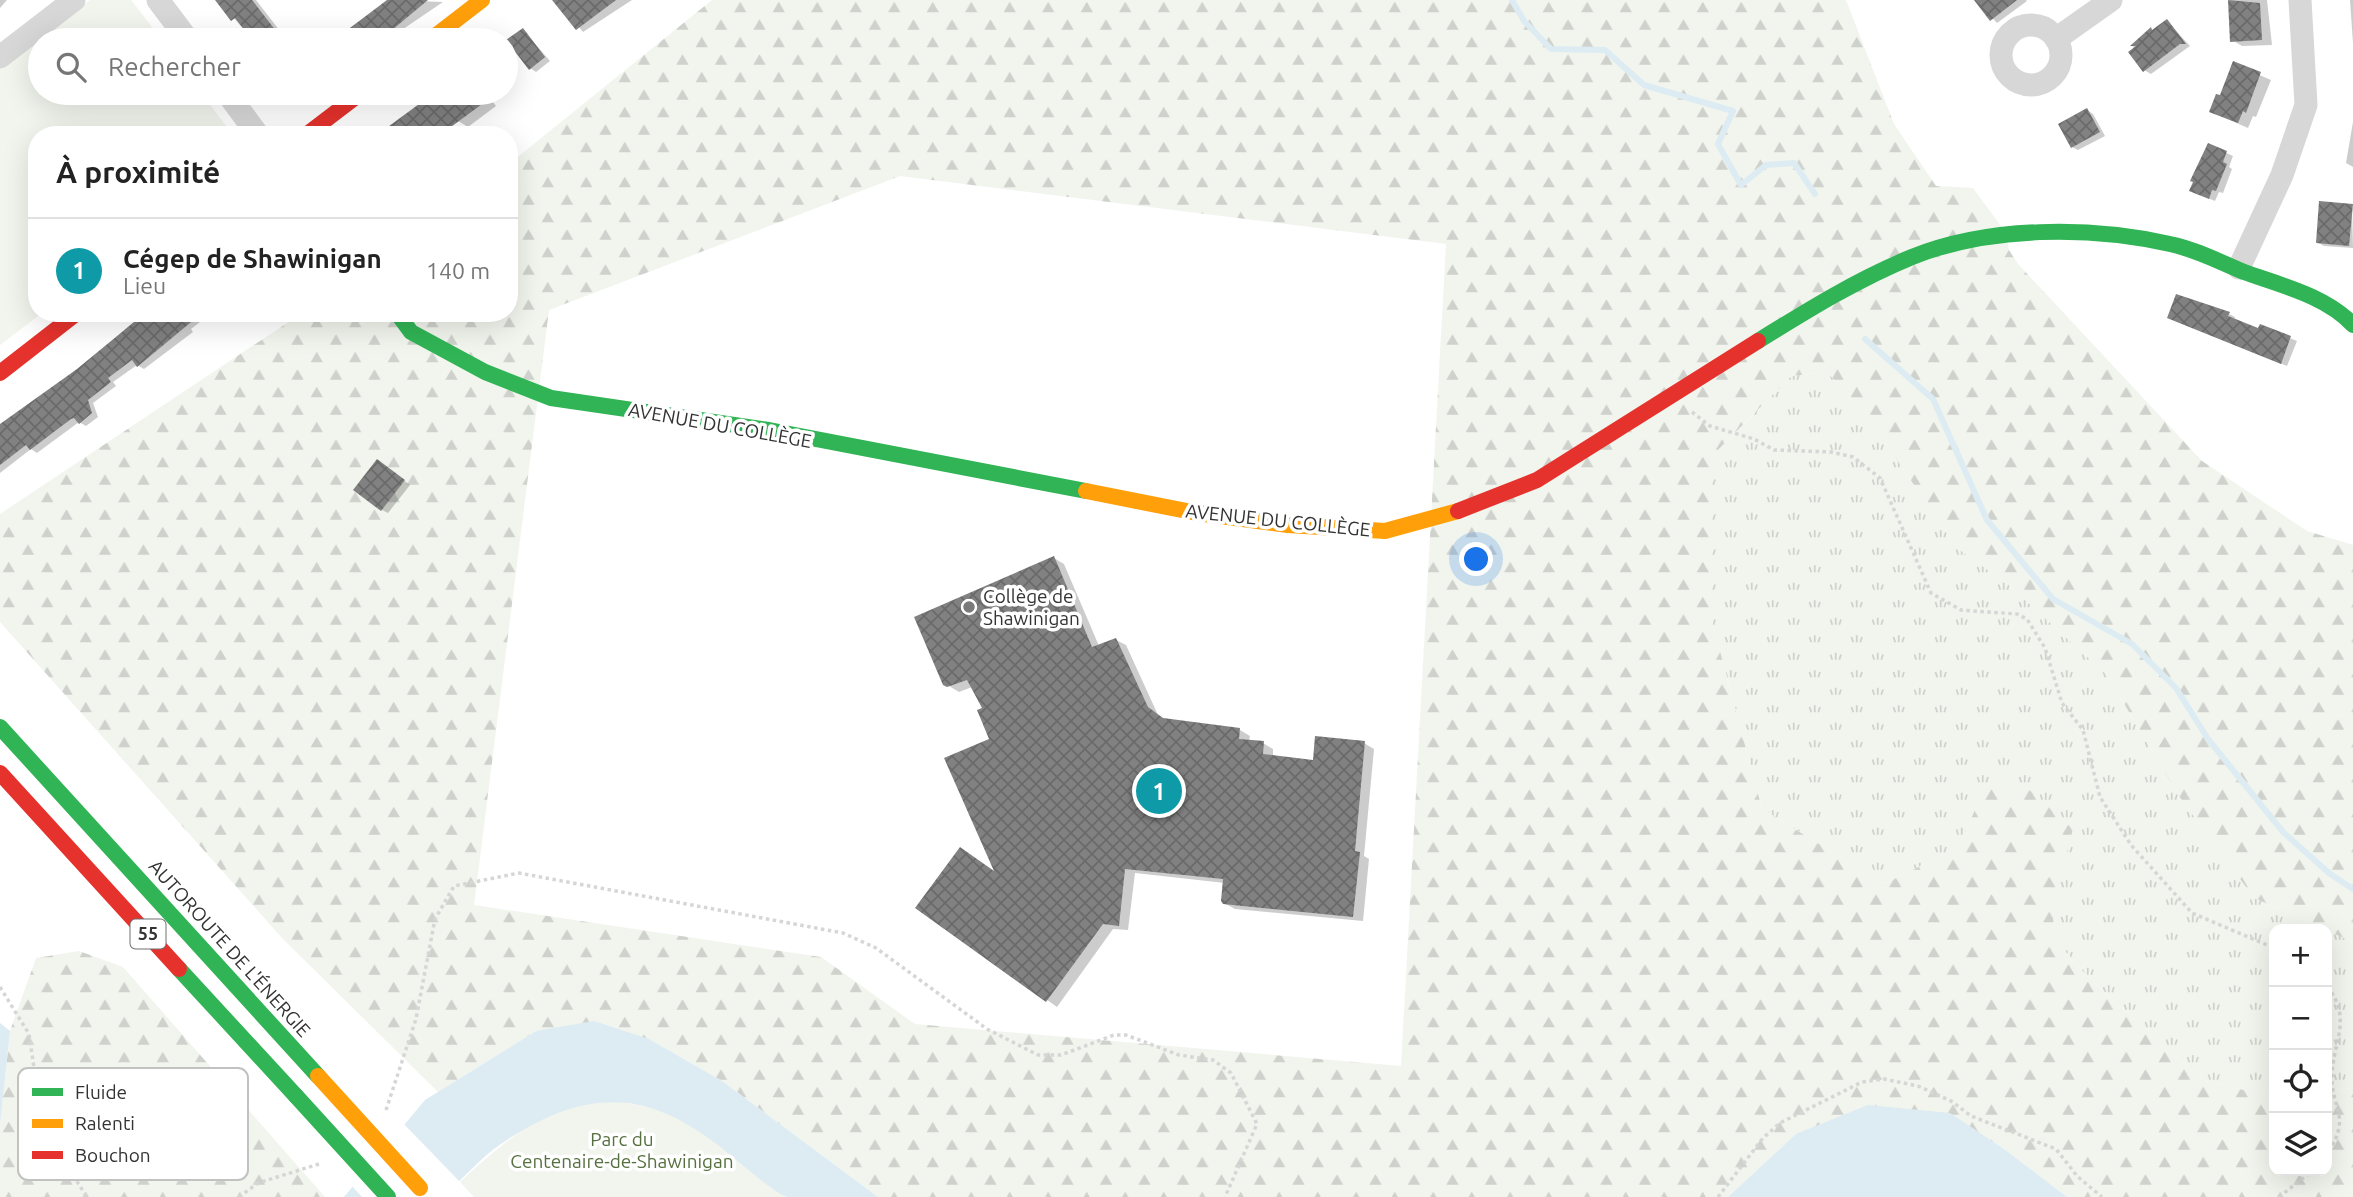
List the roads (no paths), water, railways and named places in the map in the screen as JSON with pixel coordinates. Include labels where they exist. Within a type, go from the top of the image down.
[{"type":"main road","points":[[446,28],[482,0]]},
{"type":"main road","points":[[318,126],[345,105]]},
{"type":"main road","name":"AVENUE DU COLLÈGE","points":[[404,322],[411,332],[485,372],[551,398],[769,430],[1198,513],[1288,524],[1385,531],[1455,512],[1537,480],[1680,393],[1823,300],[1914,256],[1996,235],[2096,232],[2172,244],[2239,268],[2342,313],[2353,324]]},
{"type":"main road","points":[[0,373],[65,322]]},
{"type":"main road","name":"AUTOROUTE DE L'ÉNERGIE","points":[[0,727],[426,1194]]},
{"type":"main road","name":"55","points":[[0,773],[388,1197]]},
{"type":"street","points":[[38,28],[74,0]]},
{"type":"street","points":[[158,0],[179,28]]},
{"type":"street","points":[[2056,39],[2111,0]]},
{"type":"street","points":[[2239,268],[2282,175],[2306,105],[2300,0]]},
{"type":"street","points":[[0,57],[28,35]]},
{"type":"street","points":[[236,105],[251,126]]},
{"type":"waterway","points":[[1512,0],[1524,21],[1551,49],[1605,50],[1644,85],[1733,111],[1718,144],[1741,185],[1766,165],[1794,163],[1815,194]]},
{"type":"waterway","points":[[1865,339],[1933,399],[1987,520],[2053,599],[2132,644],[2176,688],[2208,739],[2283,832],[2329,873],[2353,889]]},
{"type":"place","name":"Collège de Shawinigan","points":[[969,607]]},
{"type":"place","name":"Cégep de Shawinigan","points":[[1159,791]]},
{"type":"park label","name":"Parc du Centenaire-de-Shawinigan","points":[[622,1150]]}]
